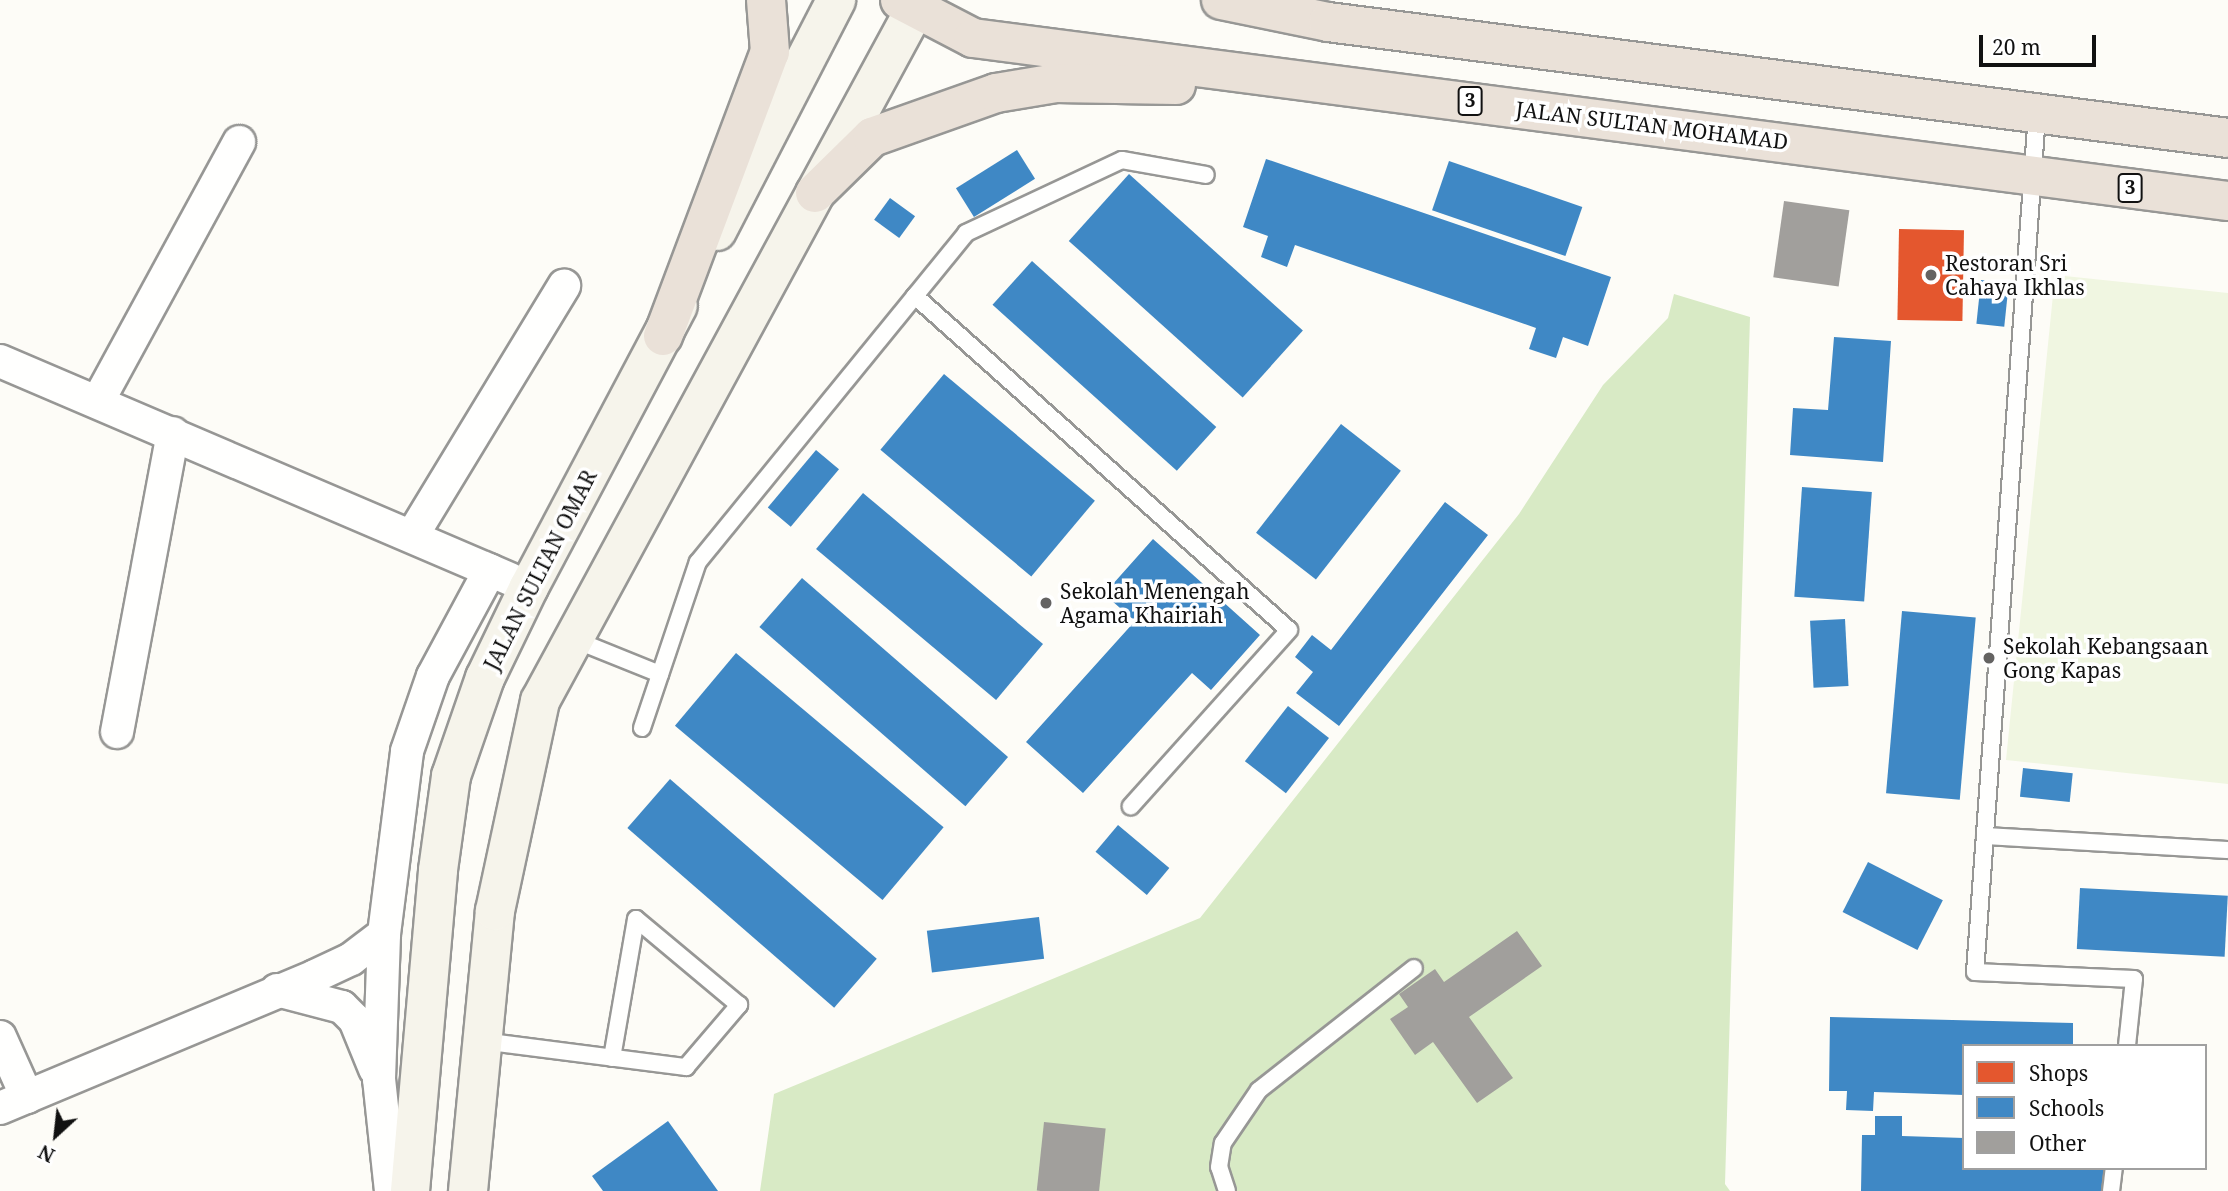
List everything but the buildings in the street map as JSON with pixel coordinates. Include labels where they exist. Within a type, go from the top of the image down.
[{"type":"highway","points":[[663,336],[769,52],[766,0]]},
{"type":"highway","points":[[1222,0],[1341,24],[2228,138]]},
{"type":"highway","name":"JALAN SULTAN MOHAMAD","points":[[912,3],[974,38],[2228,201]]},
{"type":"highway","points":[[816,193],[872,137],[996,93],[1056,83],[1374,89]]},
{"type":"main road","name":"JALAN SULTAN OMAR","points":[[410,1191],[438,870],[451,776],[485,678],[529,587],[663,336],[836,0]]},
{"type":"main road","points":[[468,1191],[495,911],[519,785],[540,701],[816,193],[912,3]]},
{"type":"street","points":[[98,401],[239,142]]},
{"type":"street","points":[[412,536],[564,286]]},
{"type":"street","points":[[0,361],[529,587]]},
{"type":"street","points":[[117,732],[173,433]]},
{"type":"street","points":[[391,1191],[379,1079],[384,934],[407,751],[433,676],[490,570]]},
{"type":"street","points":[[0,1037],[13,1102],[351,959],[384,934]]},
{"type":"street","points":[[277,990],[342,1007],[355,1020],[379,1079]]},
{"type":"lane","points":[[2037,114],[1975,972],[2134,979],[2127,1044]]},
{"type":"lane","points":[[642,728],[698,562],[965,233],[1122,160],[1206,175]]},
{"type":"lane","points":[[915,296],[1289,630],[1131,806]]},
{"type":"lane","points":[[573,639],[660,674]]},
{"type":"lane","points":[[1985,836],[2228,850]]},
{"type":"lane","points":[[482,1041],[612,1058],[686,1067],[739,1005],[636,919],[612,1058]]},
{"type":"lane","points":[[1227,1191],[1219,1167],[1223,1143],[1259,1090],[1414,968]]},
{"type":"lane","points":[[2111,1191],[2114,1170]]},
{"type":"green space","points":[[2055,275],[2228,293],[2228,784],[2006,760]]},
{"type":"green space","points":[[1674,294],[1750,317],[1725,1184],[1730,1191],[760,1191],[774,1094],[1200,918],[1519,514],[1603,385],[1668,318]]},
{"type":"place","name":"Restoran Sri Cahaya Ikhlas","points":[[1931,275]]},
{"type":"place","name":"Sekolah Menengah Agama Khairiah","points":[[1046,603]]},
{"type":"place","name":"Sekolah Kebangsaan Gong Kapas","points":[[1989,658]]}]
